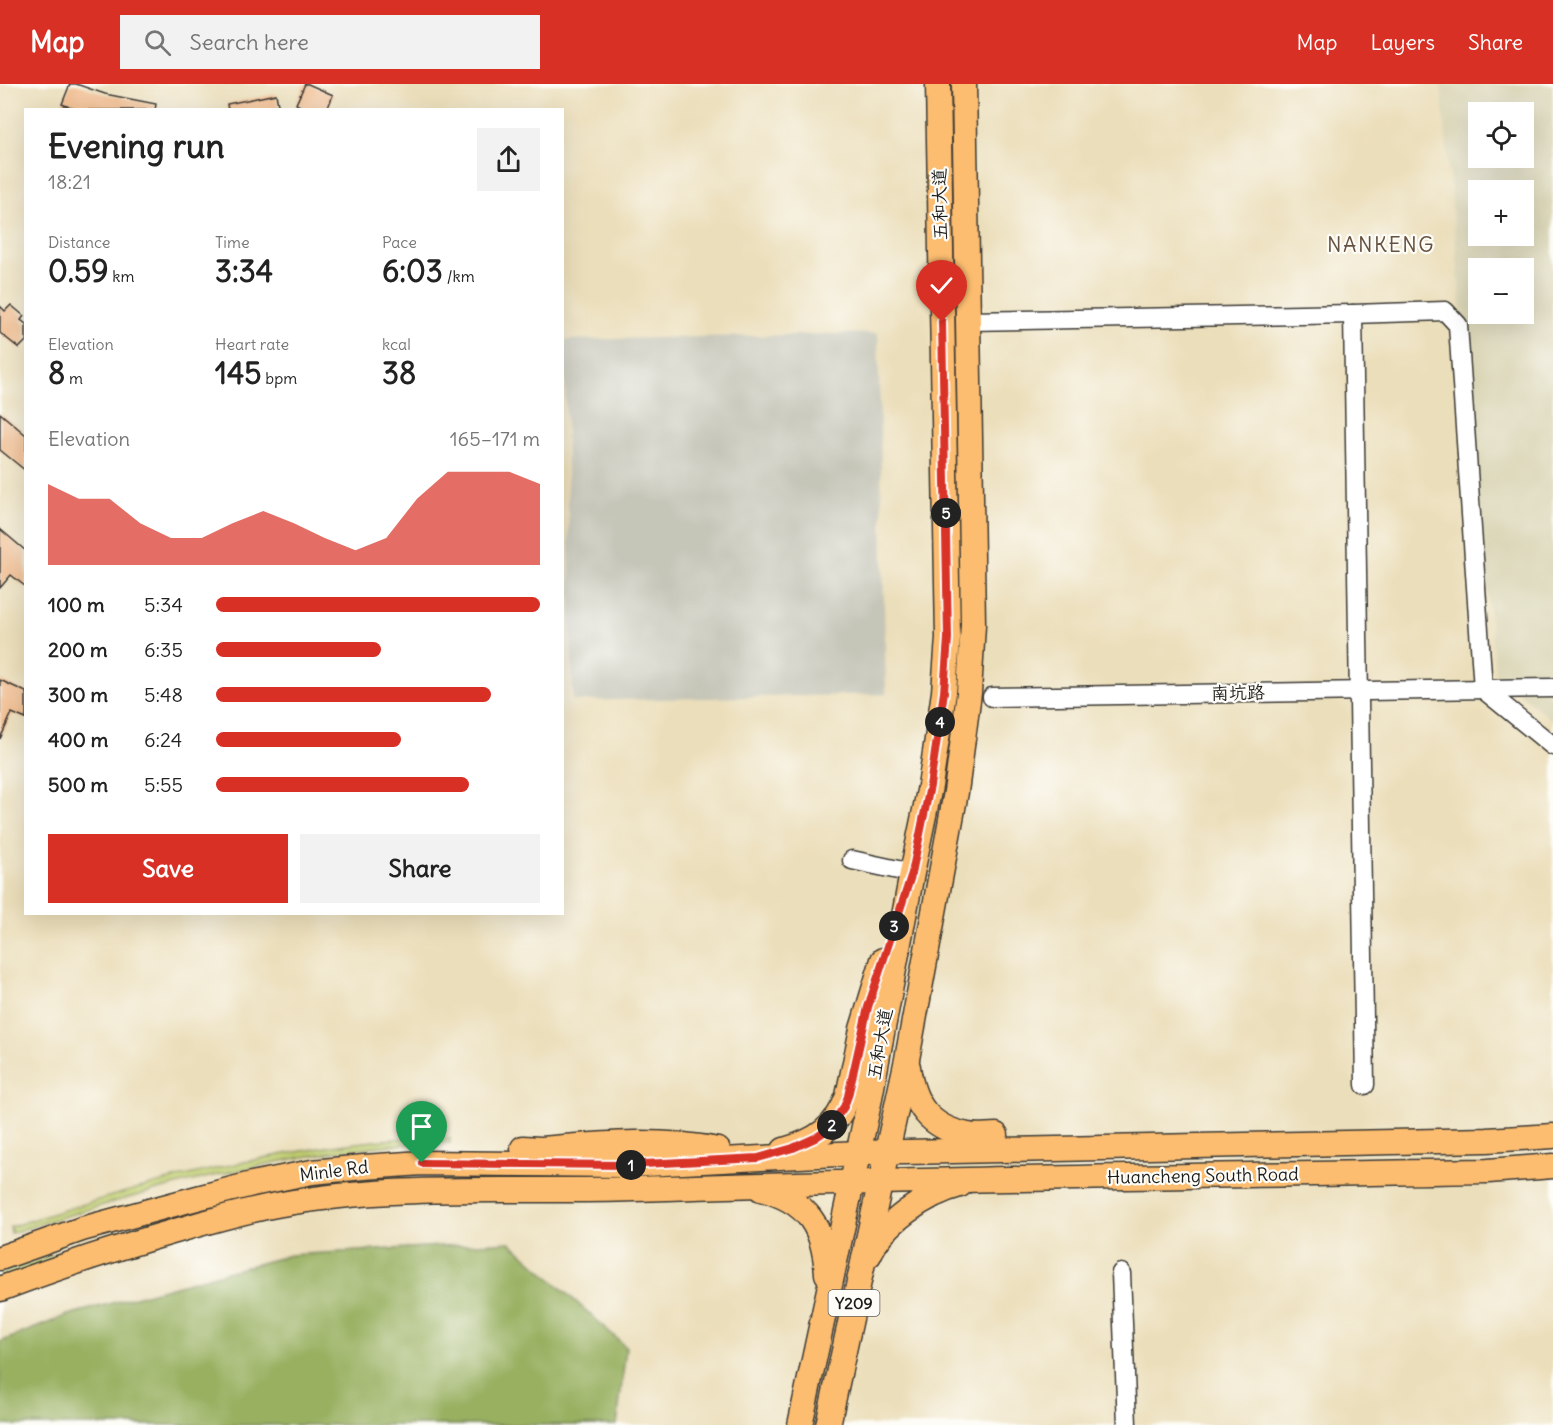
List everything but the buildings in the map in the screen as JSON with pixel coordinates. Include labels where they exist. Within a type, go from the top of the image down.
[{"type":"main road","name":"五和大道","points":[[800,1425],[869,1103],[930,786],[944,692],[948,638],[938,84]]},
{"type":"main road","name":"五和大道","points":[[828,1425],[907,1059],[956,792],[969,693],[973,625],[964,84]]},
{"type":"main road","points":[[364,1167],[434,1147],[540,1149],[571,1139],[701,1146],[758,1158],[793,1148],[815,1138],[827,1130],[844,1107],[868,1007],[912,873]]},
{"type":"main road","points":[[907,1059],[910,1083],[918,1104],[931,1119],[948,1130],[970,1136],[1021,1135],[1089,1148],[1089,1178]]},
{"type":"main road","name":"Huancheng South Road","points":[[858,1153],[1488,1140],[1553,1136]]},
{"type":"main road","name":"Minle Rd","points":[[0,1258],[82,1229],[252,1184],[312,1172],[422,1163],[625,1165],[858,1153]]},
{"type":"main road","name":"Huancheng South Road","points":[[852,1182],[1476,1171],[1553,1166]]},
{"type":"main road","points":[[861,1271],[873,1246],[904,1214],[925,1199],[952,1187],[982,1180]]},
{"type":"main road","name":"Minle Rd","points":[[0,1288],[80,1260],[208,1221],[279,1204],[342,1195],[421,1190],[599,1190],[852,1182]]},
{"type":"main road","points":[[744,1185],[785,1198],[809,1216],[818,1230],[824,1250],[827,1280],[826,1301]]},
{"type":"main road","points":[[0,1246],[35,1246]]},
{"type":"street","points":[[969,321],[1445,311],[1458,325],[1483,689],[1553,746]]},
{"type":"street","points":[[1353,314],[1365,1085]]},
{"type":"street","name":"南坑路","points":[[992,697],[1553,688]]},
{"type":"street","points":[[852,860],[912,873]]},
{"type":"street","points":[[1121,1273],[1126,1425]]},
{"type":"shaded area","points":[[1441,84],[1553,84],[1553,721],[1495,673]]},
{"type":"shaded area","points":[[878,333],[886,694],[573,701],[564,340]]},
{"type":"green space","points":[[407,1138],[450,1138],[450,1143],[363,1148],[277,1162],[143,1194],[11,1233],[10,1227],[156,1183],[206,1171],[306,1150]]},
{"type":"green space","points":[[412,1176],[412,1180],[357,1182],[323,1187],[0,1277],[0,1273],[202,1208],[306,1186],[359,1179]]},
{"type":"green space","points":[[510,1242],[626,1347],[617,1425],[0,1425],[0,1342],[68,1315],[290,1255]]},
{"type":"district","name":"NANKENG","points":[[1381,245]]},
{"type":"route","points":[[422,1163],[625,1165],[758,1158],[793,1148],[815,1138],[837,1119],[848,1096],[868,1007],[912,873],[930,786],[944,692],[948,638],[942,322]]}]
